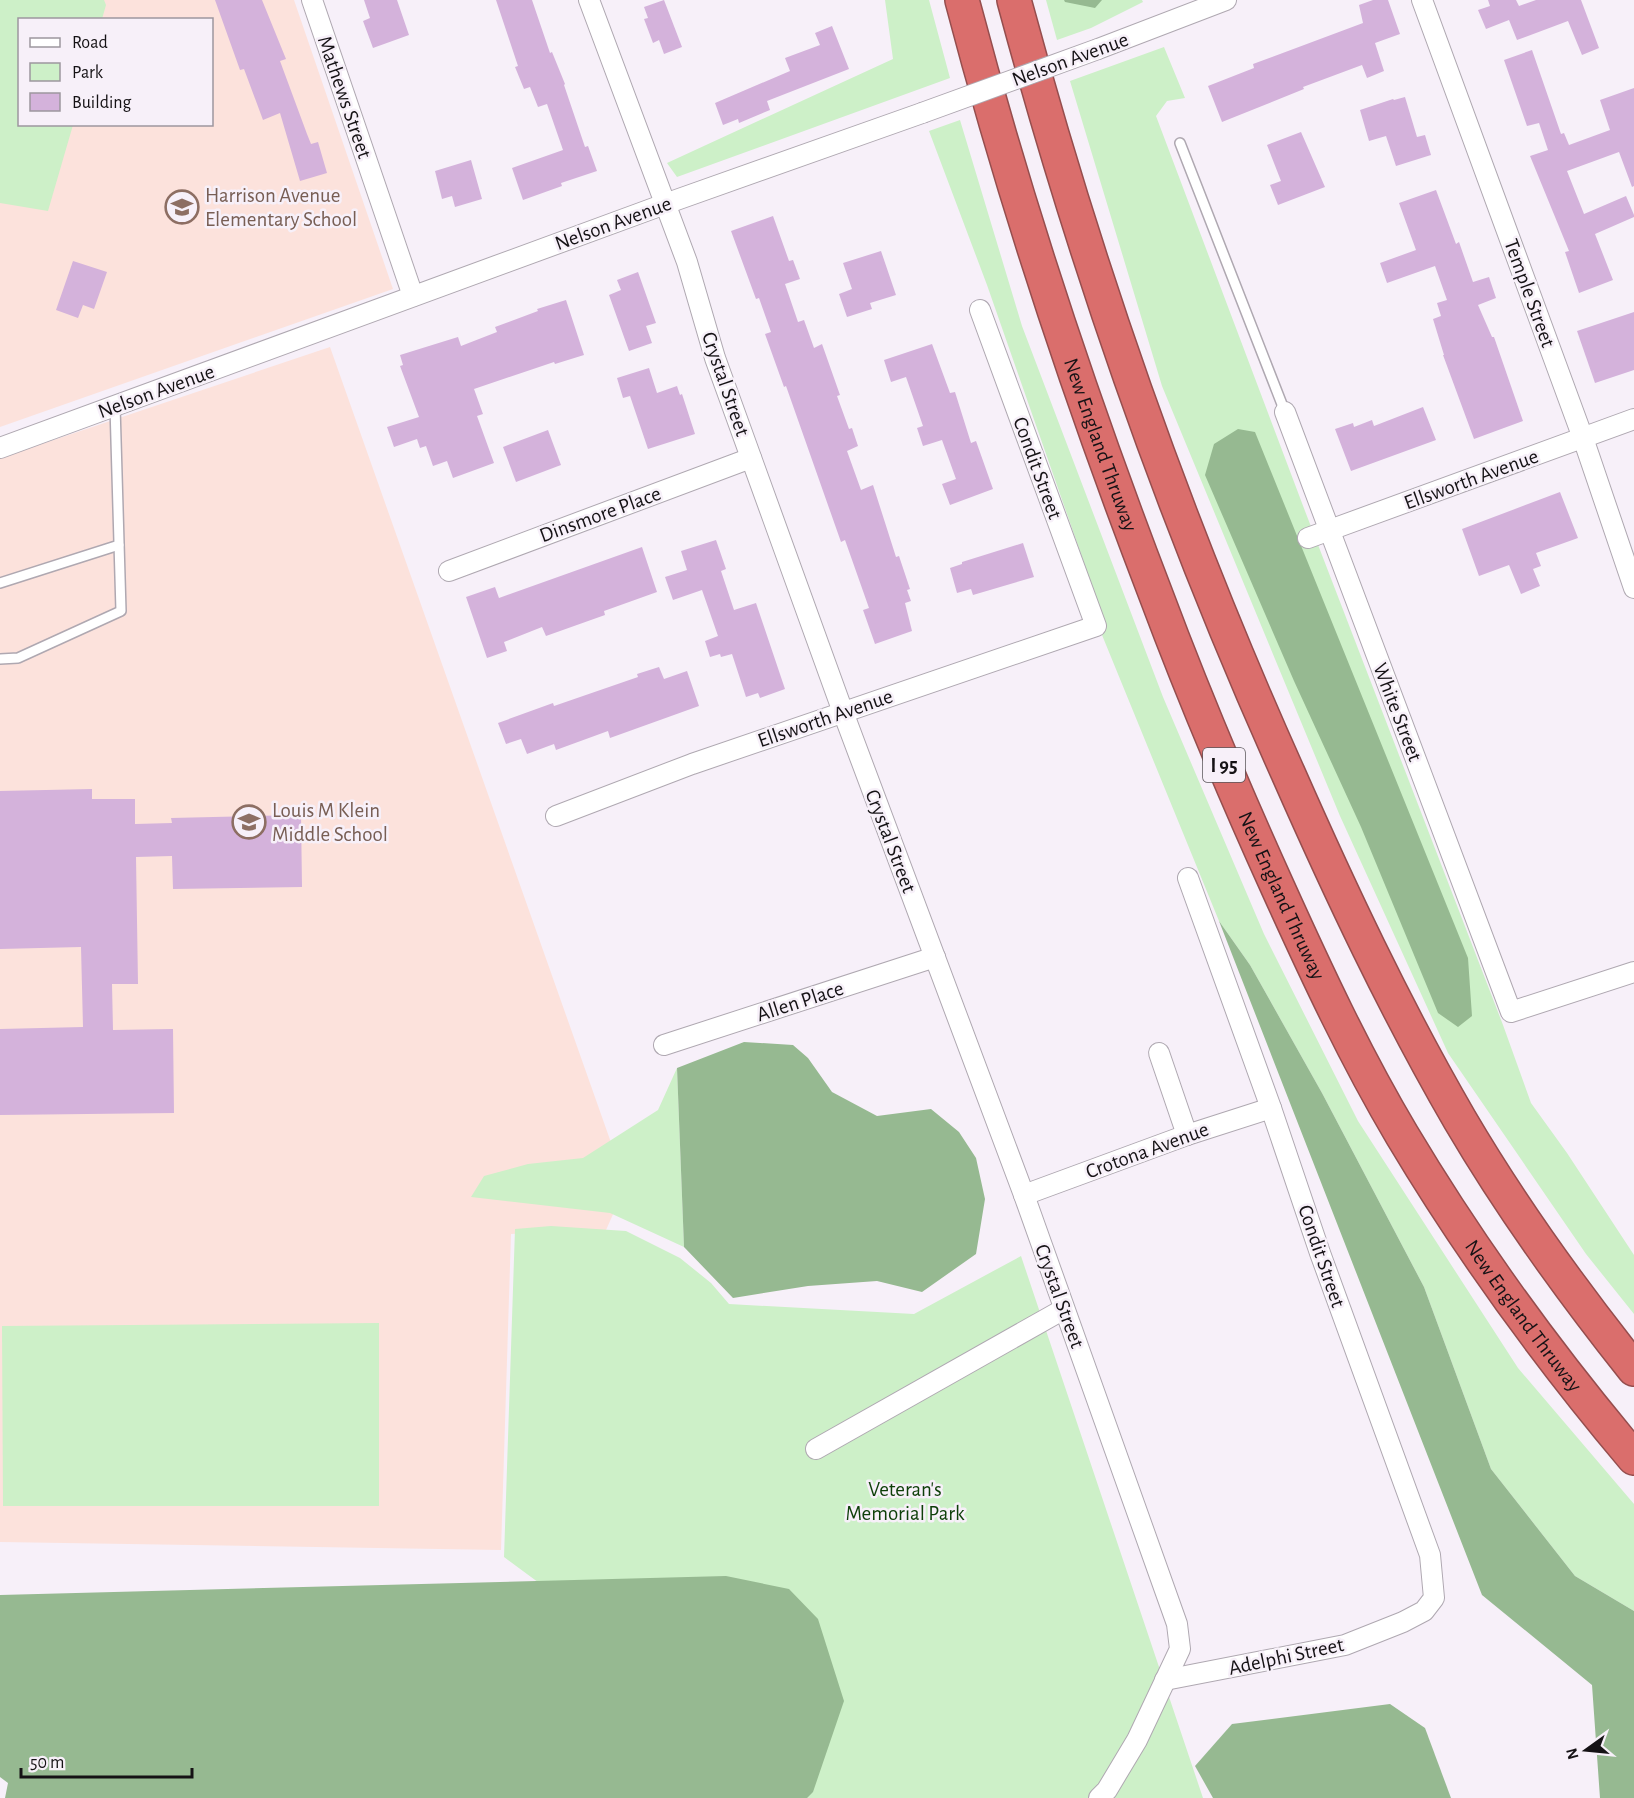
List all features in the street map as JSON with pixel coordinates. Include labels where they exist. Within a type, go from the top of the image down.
[{"type":"highway","name":"New England Thruway","points":[[962,0],[1020,208],[1099,446],[1188,679],[1296,927],[1360,1059],[1444,1203],[1489,1272],[1538,1340],[1634,1458]]},
{"type":"highway","name":"I 95","points":[[1014,0],[1071,197],[1123,356],[1211,592],[1301,804],[1381,975],[1462,1123],[1505,1193],[1553,1264],[1634,1369]]},
{"type":"street","name":"Mathews Street","points":[[312,0],[413,297]]},
{"type":"street","name":"Crystal Street","points":[[588,0],[687,262],[715,358],[843,712],[1024,1195],[1177,1624],[1179,1649],[1137,1740],[1107,1790],[1099,1798]]},
{"type":"street","name":"Nelson Avenue","points":[[0,448],[665,204],[1098,49],[1226,0]]},
{"type":"street","name":"Temple Street","points":[[1422,0],[1583,438],[1634,588]]},
{"type":"street","name":"Condit Street","points":[[980,310],[1096,626]]},
{"type":"street","name":"White Street","points":[[1285,412],[1511,1012],[1634,972]]},
{"type":"street","name":"Ellsworth Avenue","points":[[1308,538],[1634,419]]},
{"type":"street","name":"Dinsmore Place","points":[[449,571],[751,458]]},
{"type":"street","name":"Ellsworth Avenue","points":[[556,816],[692,764],[1096,626]]},
{"type":"street","name":"Condit Street","points":[[1188,878],[1271,1108],[1320,1253],[1430,1555],[1434,1598],[1424,1611],[1403,1622]]},
{"type":"street","name":"Allen Place","points":[[664,1045],[935,957]]},
{"type":"street","points":[[1159,1053],[1187,1135]]},
{"type":"street","name":"Crotona Avenue","points":[[1024,1195],[1187,1135],[1271,1108]]},
{"type":"street","points":[[816,1449],[1065,1309]]},
{"type":"street","name":"Adelphi Street","points":[[1165,1680],[1345,1645],[1403,1622]]},
{"type":"lane","points":[[1180,143],[1285,412]]},
{"type":"lane","points":[[0,659],[18,658],[121,611],[115,406]]},
{"type":"lane","points":[[0,583],[119,545]]},
{"type":"shaded area","name":"Harrison Avenue Elementary School","points":[[0,0],[294,0],[393,289],[0,427]]},
{"type":"shaded area","name":"Louis M Klein Middle School","points":[[330,347],[626,1185],[606,1230],[511,1234],[501,1550],[0,1542],[0,458]]},
{"type":"green space","points":[[0,0],[104,0],[106,5],[102,18],[18,18],[18,126],[73,126],[48,211],[0,203]]},
{"type":"green space","points":[[885,0],[929,0],[950,78],[677,177],[667,163],[893,59]]},
{"type":"green space","points":[[1046,0],[1142,0],[1143,2],[1091,28],[1057,40]]},
{"type":"green space","points":[[1064,0],[1102,0],[1095,8]]},
{"type":"green space","points":[[1164,47],[1185,98],[1167,101],[1156,116],[1531,1103],[1634,1255],[1634,1314],[1586,1254],[1448,1053],[1340,816],[1162,386],[1070,81]]},
{"type":"green space","points":[[960,120],[1022,326],[1163,697],[1264,934],[1358,1121],[1518,1368],[1634,1504],[1634,1611],[1575,1576],[1491,1469],[1424,1287],[1322,1093],[1250,965],[1219,921],[1102,635],[1104,620],[987,285],[929,131]]},
{"type":"green space","points":[[1238,429],[1255,432],[1468,958],[1472,1016],[1458,1027],[1438,1013],[1361,827],[1294,681],[1205,475],[1214,444]]},
{"type":"green space","points":[[1219,921],[1250,965],[1322,1093],[1424,1287],[1491,1469],[1575,1576],[1634,1611],[1634,1798],[1600,1798],[1592,1685],[1482,1595]]},
{"type":"green space","points":[[744,1042],[793,1045],[808,1058],[832,1092],[877,1116],[931,1109],[959,1132],[976,1158],[985,1199],[976,1254],[922,1292],[877,1281],[808,1286],[733,1298],[684,1247],[677,1068]]},
{"type":"green space","points":[[677,1068],[684,1247],[610,1213],[471,1197],[484,1176],[528,1164],[583,1158],[658,1110]]},
{"type":"green space","name":"Veteran's Memorial Park","points":[[551,1226],[626,1231],[680,1258],[711,1283],[729,1304],[914,1314],[1021,1256],[1203,1798],[772,1798],[550,1591],[504,1557],[515,1229]]},
{"type":"green space","points":[[379,1323],[379,1506],[3,1506],[2,1326]]},
{"type":"green space","points":[[726,1576],[789,1589],[818,1619],[844,1701],[813,1792],[807,1798],[5,1798],[8,1783],[0,1777],[0,1595]]},
{"type":"green space","points":[[1390,1704],[1425,1728],[1451,1798],[1213,1798],[1195,1766],[1232,1724]]},
{"type":"building","points":[[215,0],[262,0],[286,59],[280,61],[307,134],[311,144],[318,142],[327,173],[300,181],[280,113],[263,120],[244,69],[240,70]]},
{"type":"building","points":[[364,0],[397,0],[409,35],[373,48],[363,21],[370,18]]},
{"type":"building","points":[[496,0],[532,0],[550,53],[552,52],[565,84],[585,147],[588,146],[597,171],[561,183],[562,186],[523,200],[512,168],[563,150],[547,104],[538,107],[530,87],[524,89],[515,67],[518,66]]},
{"type":"building","points":[[664,0],[682,47],[664,54],[659,40],[653,43],[644,19],[648,18],[644,7]]},
{"type":"building","points":[[1373,0],[1388,0],[1400,34],[1375,43],[1384,71],[1367,78],[1362,65],[1303,87],[1304,89],[1222,122],[1208,86],[1254,68],[1253,64],[1363,23],[1359,5]]},
{"type":"building","points":[[1488,0],[1516,0],[1519,6],[1536,0],[1581,0],[1599,48],[1582,55],[1568,21],[1517,40],[1509,20],[1486,29],[1478,10],[1490,6]]},
{"type":"building","points":[[832,26],[849,69],[767,101],[770,110],[739,123],[738,119],[723,125],[715,103],[790,71],[785,58],[820,45],[815,33]]},
{"type":"building","points":[[1532,50],[1561,134],[1564,133],[1569,145],[1610,130],[1600,100],[1634,88],[1634,186],[1632,187],[1619,152],[1567,171],[1584,214],[1626,196],[1634,215],[1595,234],[1613,280],[1579,293],[1565,252],[1569,251],[1530,156],[1548,150],[1539,123],[1527,126],[1504,60]]},
{"type":"building","points":[[1405,97],[1417,137],[1425,135],[1431,155],[1396,166],[1386,136],[1369,141],[1360,110]]},
{"type":"building","points":[[1301,132],[1325,187],[1278,205],[1270,185],[1281,181],[1267,145]]},
{"type":"building","points":[[471,160],[482,199],[455,207],[452,196],[442,199],[435,171]]},
{"type":"building","points":[[1436,190],[1456,244],[1459,242],[1473,282],[1489,277],[1496,298],[1478,305],[1494,337],[1523,421],[1474,439],[1443,355],[1433,319],[1441,316],[1437,303],[1447,300],[1435,266],[1387,283],[1380,263],[1416,250],[1399,203]]},
{"type":"building","points":[[773,216],[789,261],[793,260],[800,279],[785,284],[798,322],[804,320],[814,348],[822,344],[840,395],[837,396],[858,446],[847,451],[861,490],[873,485],[896,557],[899,556],[910,589],[907,590],[911,601],[905,603],[912,631],[875,644],[863,610],[869,608],[845,540],[841,542],[786,386],[784,387],[765,334],[771,332],[731,231]]},
{"type":"building","points":[[881,251],[896,295],[870,303],[872,309],[847,317],[839,294],[852,289],[843,263]]},
{"type":"building","points":[[73,261],[107,272],[94,309],[83,305],[78,318],[56,310]]},
{"type":"building","points":[[638,272],[656,323],[646,326],[652,343],[629,351],[609,295],[621,290],[617,280]]},
{"type":"building","points":[[566,300],[584,355],[555,364],[554,362],[474,389],[483,414],[477,416],[494,463],[453,478],[447,461],[433,466],[426,446],[420,448],[417,439],[394,447],[387,427],[419,417],[400,366],[403,365],[400,355],[458,337],[461,346],[497,332],[495,327],[538,311],[537,309]]},
{"type":"building","points":[[1634,312],[1634,370],[1595,383],[1577,331]]},
{"type":"building","points":[[932,344],[950,393],[955,392],[971,443],[976,441],[993,489],[950,505],[942,484],[956,479],[942,440],[923,446],[917,428],[923,426],[906,377],[891,382],[884,360]]},
{"type":"building","points":[[649,368],[657,393],[677,386],[680,395],[682,394],[695,434],[648,449],[630,396],[623,398],[617,378]]},
{"type":"building","points":[[1423,407],[1436,440],[1351,471],[1335,429],[1353,423],[1354,427],[1372,420],[1374,426]]},
{"type":"building","points":[[548,430],[561,465],[516,482],[503,447]]},
{"type":"building","points":[[1560,492],[1578,538],[1536,553],[1541,566],[1533,569],[1540,586],[1521,594],[1509,565],[1479,576],[1462,529]]},
{"type":"building","points":[[716,540],[726,569],[721,571],[734,610],[756,603],[785,689],[760,698],[758,693],[746,697],[732,654],[710,657],[705,641],[718,636],[702,590],[673,600],[665,577],[687,570],[681,551]]},
{"type":"building","points":[[1023,543],[1034,577],[973,595],[971,589],[957,593],[950,568]]},
{"type":"building","points":[[642,547],[657,592],[604,611],[605,615],[546,636],[542,627],[504,642],[507,651],[487,658],[466,597],[495,587],[499,598]]},
{"type":"building","points":[[659,667],[664,679],[687,671],[699,706],[610,738],[608,731],[556,750],[554,744],[527,754],[521,739],[506,744],[498,723],[553,703],[554,706],[638,677],[637,674]]},
{"type":"building","points":[[92,789],[92,799],[135,799],[135,824],[172,823],[171,818],[301,815],[302,887],[173,889],[172,856],[136,857],[138,984],[112,984],[113,1030],[173,1029],[174,1113],[0,1115],[0,1029],[83,1027],[81,947],[0,949],[0,791]]},
{"type":"place","name":"Harrison Avenue Elementary School","points":[[182,207]]},
{"type":"place","name":"Louis M Klein Middle School","points":[[249,822]]}]
